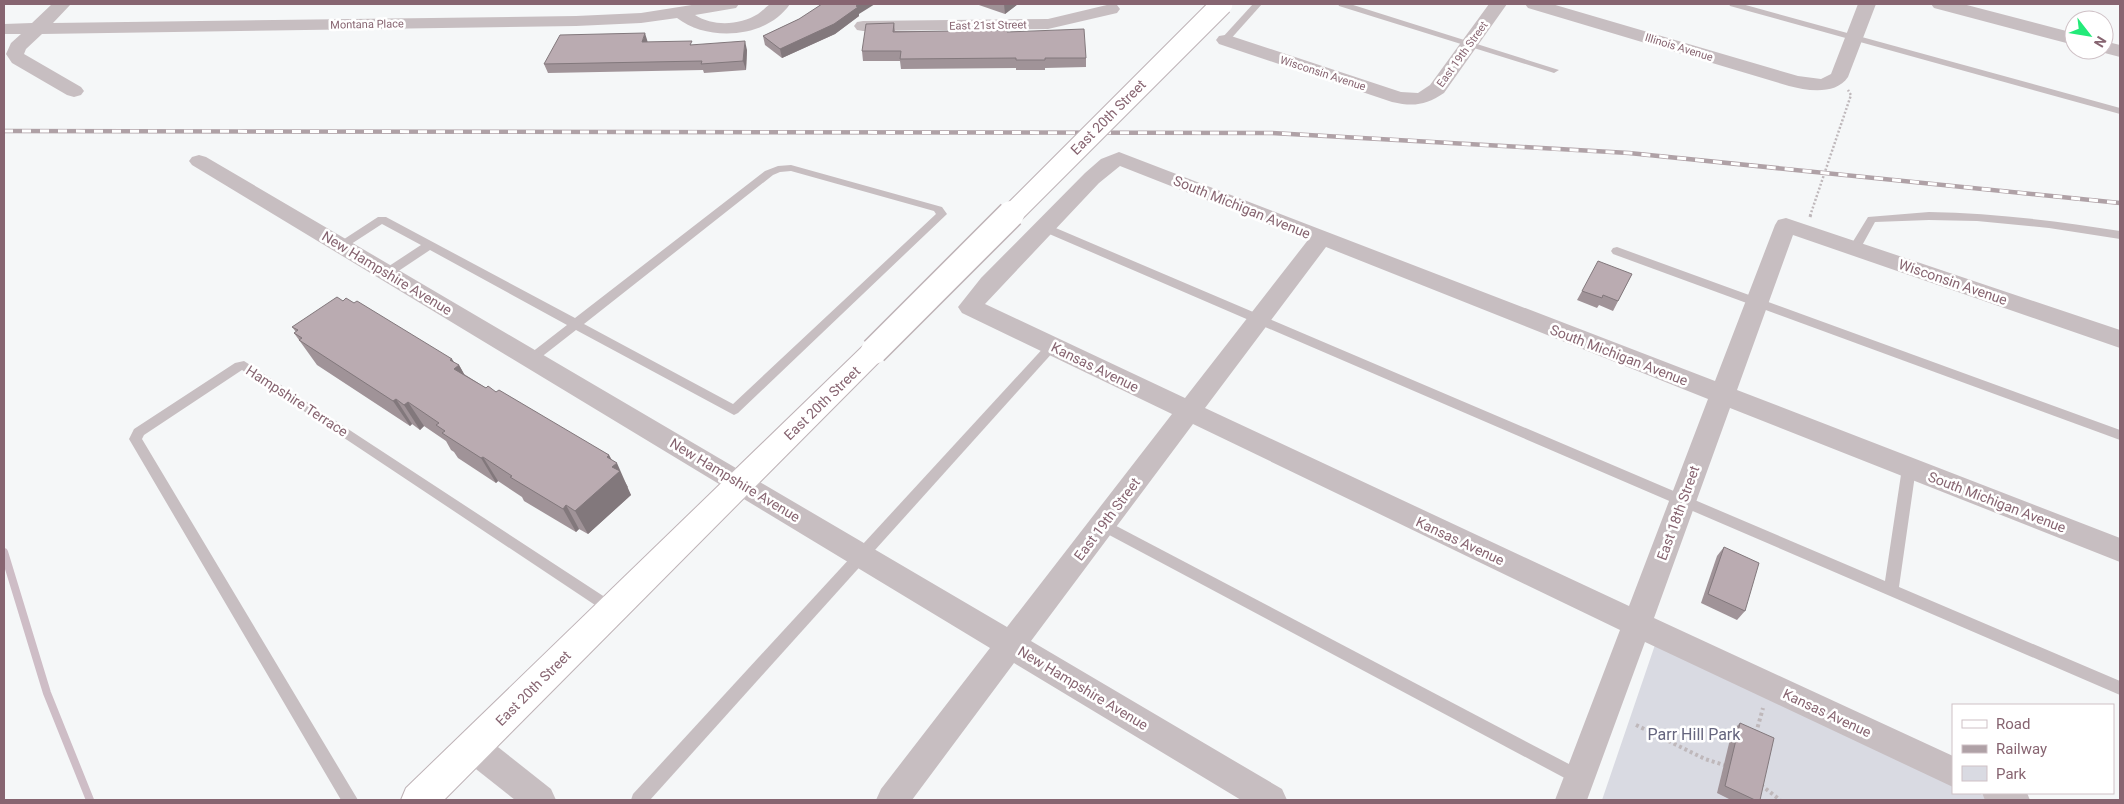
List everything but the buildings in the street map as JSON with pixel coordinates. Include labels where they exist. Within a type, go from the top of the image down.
[{"type":"main road","name":"East 20th Street","points":[[420,800],[1222,4]]},
{"type":"street","points":[[62,4],[18,47],[15,54],[19,59],[74,90]]},
{"type":"street","name":"Montana Place","points":[[4,28],[576,22],[642,18],[730,4]]},
{"type":"street","points":[[680,12],[696,23],[723,28],[754,23],[768,17],[781,4]]},
{"type":"street","name":"East 19th Street","points":[[1422,99],[1437,89],[1498,4]]},
{"type":"street","name":"Illinois Avenue","points":[[1534,4],[1796,82],[1831,81]]},
{"type":"street","points":[[1831,81],[1854,37],[1867,4]]},
{"type":"street","points":[[1941,4],[2064,36]]},
{"type":"street","name":"East 21st Street","points":[[863,26],[1048,24],[1075,19],[1108,6]]},
{"type":"street","name":"Wisconsin Avenue","points":[[1225,40],[1399,98],[1422,99]]},
{"type":"street","name":"South Michigan Avenue","points":[[1044,227],[1092,178],[1108,164],[1119,158],[1722,396],[2120,550]]},
{"type":"street","name":"New Hampshire Avenue","points":[[199,160],[1270,800]]},
{"type":"street","name":"Kansas Avenue","points":[[1044,227],[989,284],[970,307],[1188,412],[1952,772]]},
{"type":"street","name":"Wisconsin Avenue","points":[[1793,227],[2120,339]]},
{"type":"street","name":"East 18th Street","points":[[1575,789],[1757,302],[1793,227]]},
{"type":"street","name":"East 19th Street","points":[[892,800],[1321,238]]},
{"type":"street","points":[[473,748],[540,800]]},
{"type":"street","points":[[2000,794],[2014,800]]},
{"type":"lane","points":[[1225,40],[1258,4]]},
{"type":"lane","points":[[1342,4],[1554,70]]},
{"type":"lane","points":[[1733,4],[2120,111]]},
{"type":"lane","points":[[341,245],[382,219],[577,323],[734,410],[942,214],[938,209],[791,168],[778,169],[769,173],[577,323],[531,359]]},
{"type":"lane","points":[[1855,248],[1872,219],[1930,216],[1994,219],[2070,227],[2120,235]]},
{"type":"lane","points":[[1044,227],[2120,688]]},
{"type":"lane","points":[[387,273],[429,245]]},
{"type":"lane","points":[[1617,251],[2120,435]]},
{"type":"lane","points":[[638,800],[1051,346]]},
{"type":"lane","name":"Hampshire Terrace","points":[[350,800],[135,439],[139,432],[239,366],[244,365],[612,609]]},
{"type":"lane","points":[[1891,590],[1909,468]]},
{"type":"lane","points":[[1103,525],[1575,789]]},
{"type":"path","points":[[1793,227],[1808,223],[1850,95],[1831,81]]},
{"type":"path","points":[[1753,741],[1765,701]]},
{"type":"path","points":[[1636,725],[1705,759],[1724,765]]},
{"type":"path","points":[[1757,783],[1780,800]]},
{"type":"green space","name":"Parr Hill Park","points":[[1656,642],[1952,781],[1952,794],[1980,794],[1994,800],[1602,800]]},
{"type":"waterway","points":[[4,552],[47,693],[90,800]]},
{"type":"railway","points":[[4,131],[1272,133],[1629,153],[2120,203]]}]
